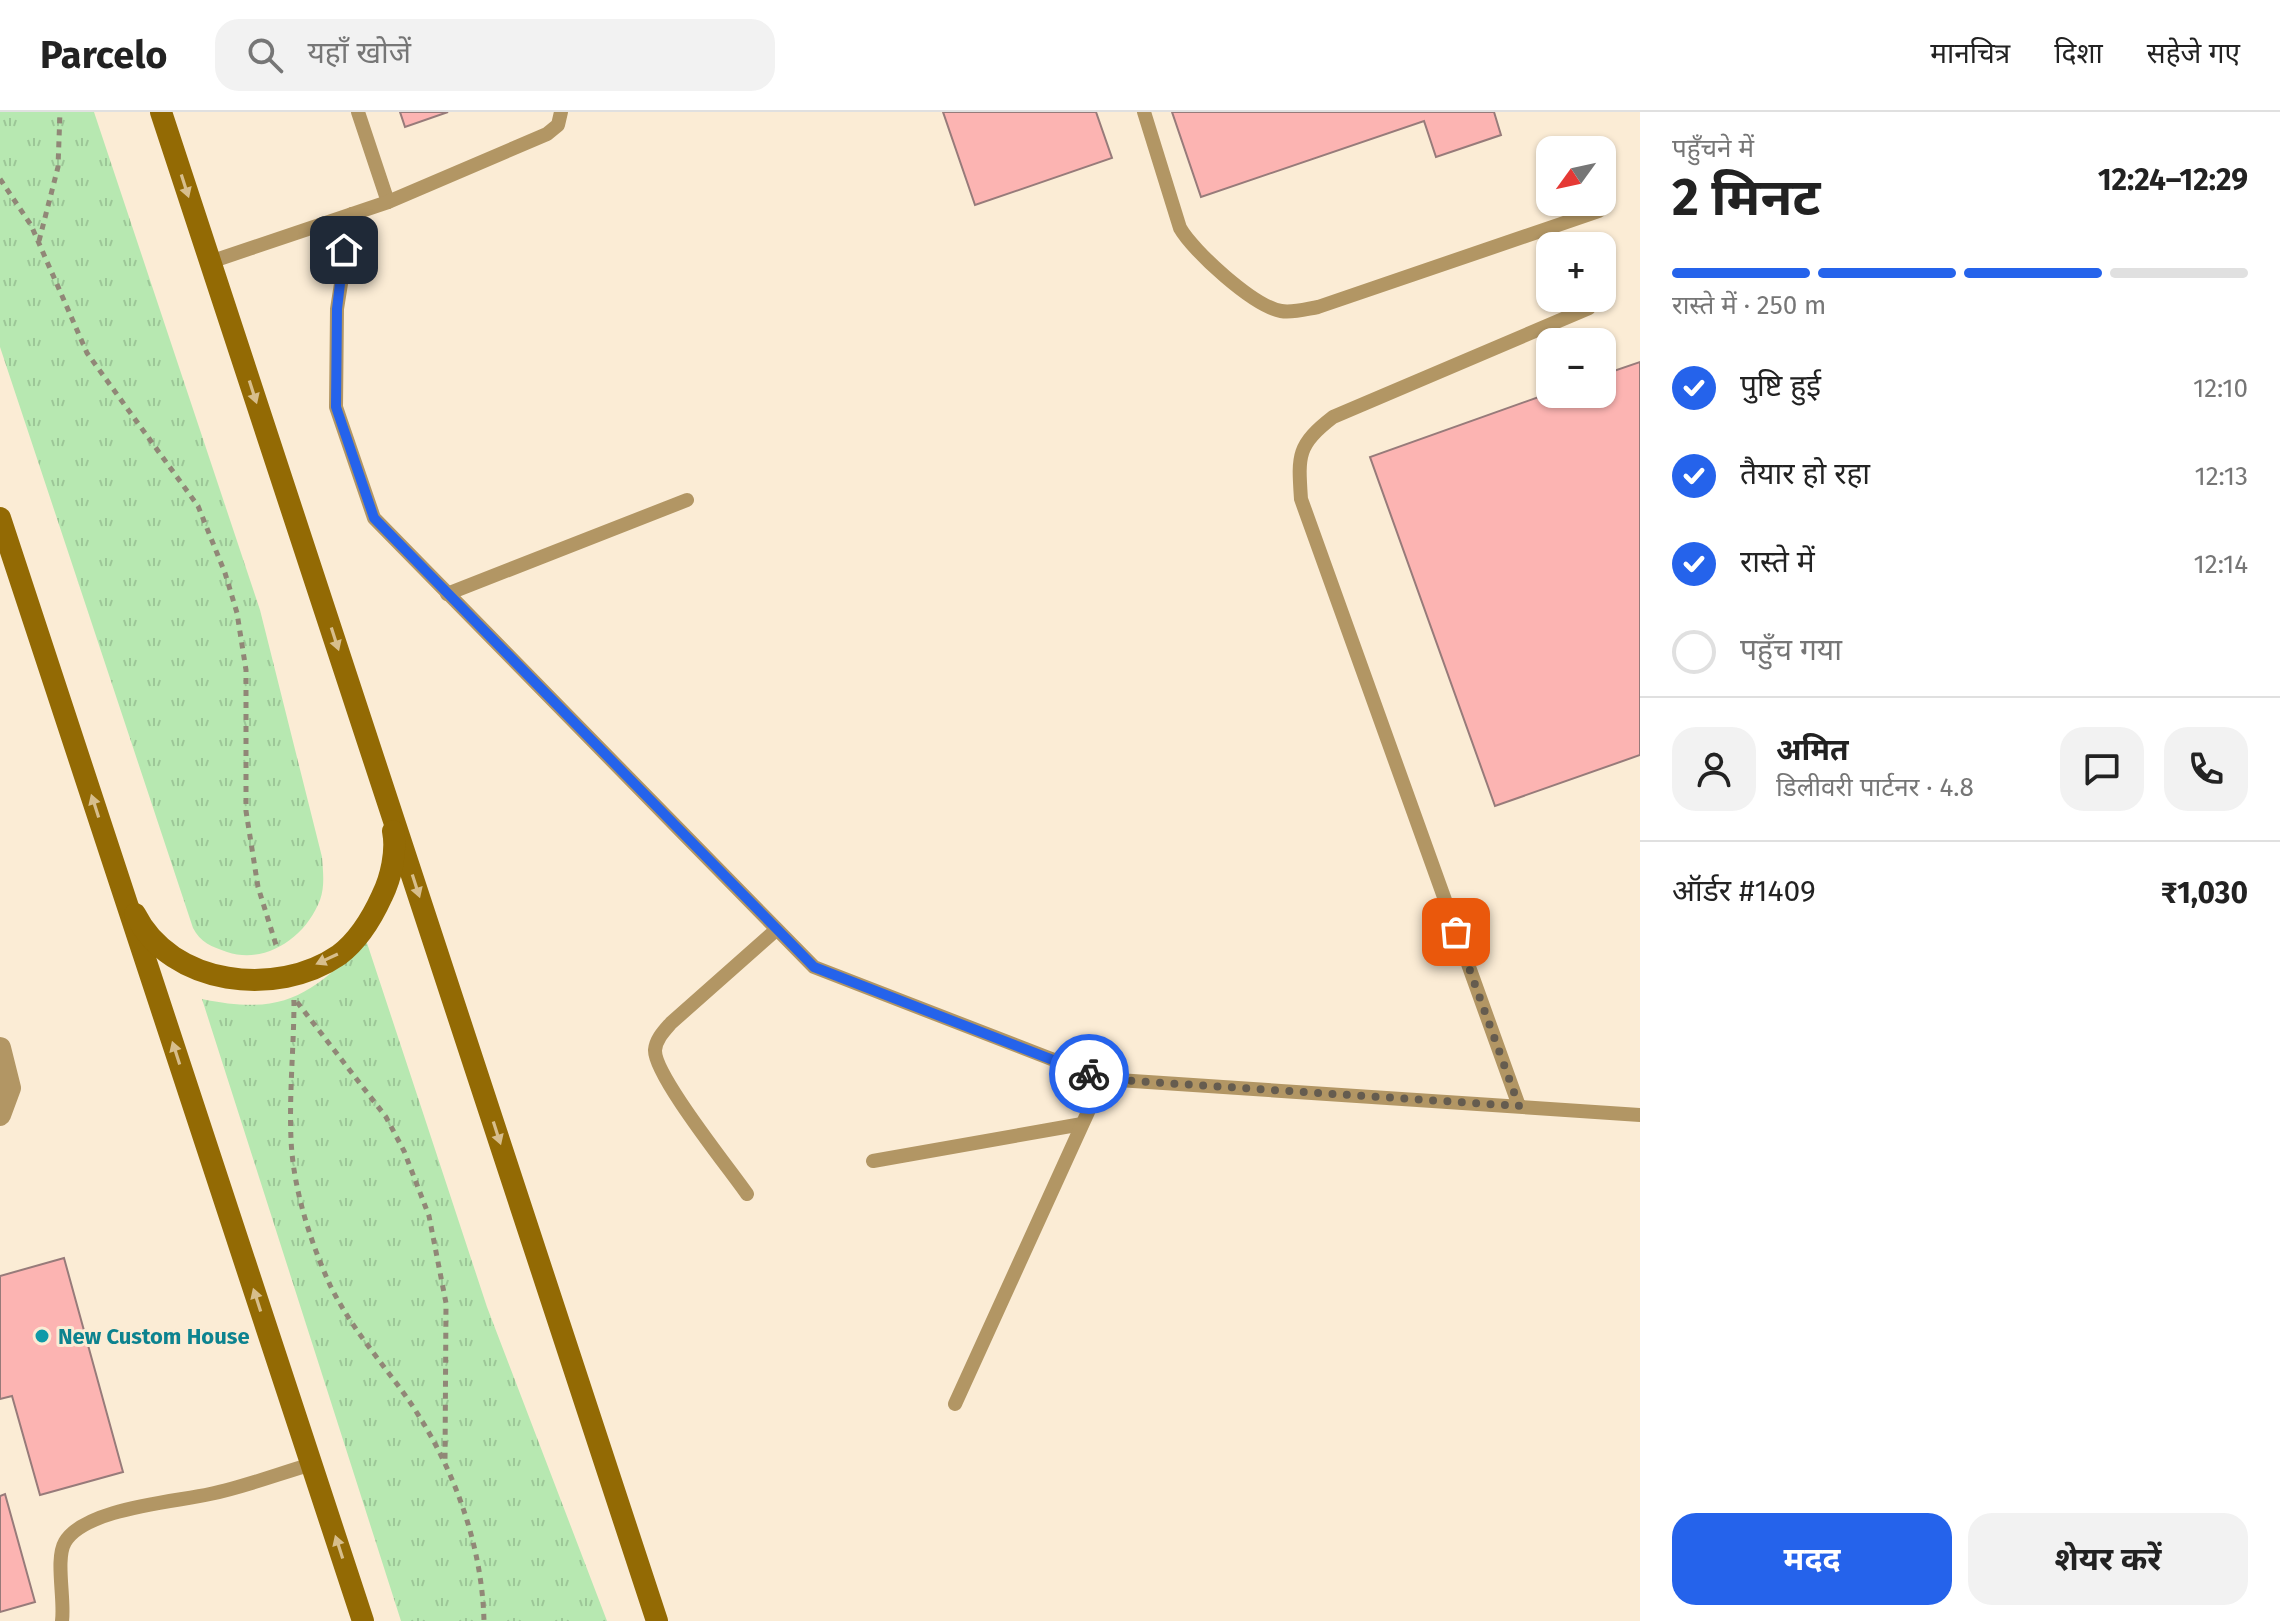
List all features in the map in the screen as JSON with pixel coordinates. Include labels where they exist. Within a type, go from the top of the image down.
[{"type":"main road","points":[[161,112],[657,1621]]},
{"type":"main road","points":[[0,518],[363,1621]]},
{"type":"main road","points":[[120,883],[140,923],[171,955],[211,976],[255,983],[287,977],[338,955],[369,923],[389,883],[394,839],[386,794]]},
{"type":"street","points":[[0,1048],[10,1088],[0,1115]]},
{"type":"lane","points":[[358,112],[388,202]]},
{"type":"lane","points":[[210,262],[388,202],[547,134],[558,125],[561,112]]},
{"type":"lane","points":[[1144,112],[1180,228],[1188,242],[1262,303],[1280,311],[1318,307],[1584,216]]},
{"type":"lane","points":[[352,214],[337,309],[336,407],[374,518],[814,967],[1103,1079],[1640,1115]]},
{"type":"lane","points":[[1519,1106],[1301,499],[1298,460],[1308,436],[1333,417],[1580,312]]},
{"type":"lane","points":[[447,594],[687,500]]},
{"type":"lane","points":[[747,1194],[664,1077],[655,1049],[659,1036],[671,1023],[776,930]]},
{"type":"lane","points":[[955,1404],[1103,1079]]},
{"type":"lane","points":[[873,1161],[1082,1124]]},
{"type":"lane","points":[[62,1621],[65,1598],[60,1561],[63,1544],[70,1535],[125,1509],[211,1494],[312,1464]]},
{"type":"path","points":[[39,242],[58,167],[60,112]]},
{"type":"path","points":[[0,179],[39,242],[87,353],[198,506],[225,573],[237,613],[246,670],[246,811],[258,887],[277,948]]},
{"type":"path","points":[[445,1465],[446,1303],[437,1243],[424,1201],[386,1117],[294,998],[291,1140],[303,1208],[316,1252],[351,1324],[411,1403],[445,1465],[477,1559],[484,1621]]},
{"type":"green space","points":[[0,112],[94,112],[260,610],[322,857],[323,874],[322,895],[314,913],[295,936],[270,951],[256,955],[227,952],[207,943],[193,928],[0,347]]},
{"type":"green space","points":[[366,940],[487,1307],[607,1621],[401,1621],[202,999],[254,1005],[293,997],[328,975]]},
{"type":"building","points":[[400,112],[448,112],[405,127]]},
{"type":"building","points":[[943,112],[1096,112],[1112,158],[975,205]]},
{"type":"building","points":[[1172,112],[1494,112],[1501,135],[1436,157],[1424,121],[1201,197]]},
{"type":"building","points":[[1640,362],[1640,755],[1495,806],[1370,457],[1536,398],[1536,408],[1616,408],[1616,370]]},
{"type":"building","name":"New Custom House","points":[[64,1258],[123,1472],[40,1495],[12,1396],[0,1399],[0,1276]]},
{"type":"building","points":[[5,1494],[35,1602],[0,1612],[0,1496]]},
{"type":"way so far","points":[[1089,1074],[1103,1079],[1519,1106],[1456,932]]},
{"type":"place","name":"New Custom House","points":[[42,1336]]},
{"type":"route","points":[[344,250],[337,309],[336,407],[374,518],[814,967],[1089,1074]]}]
